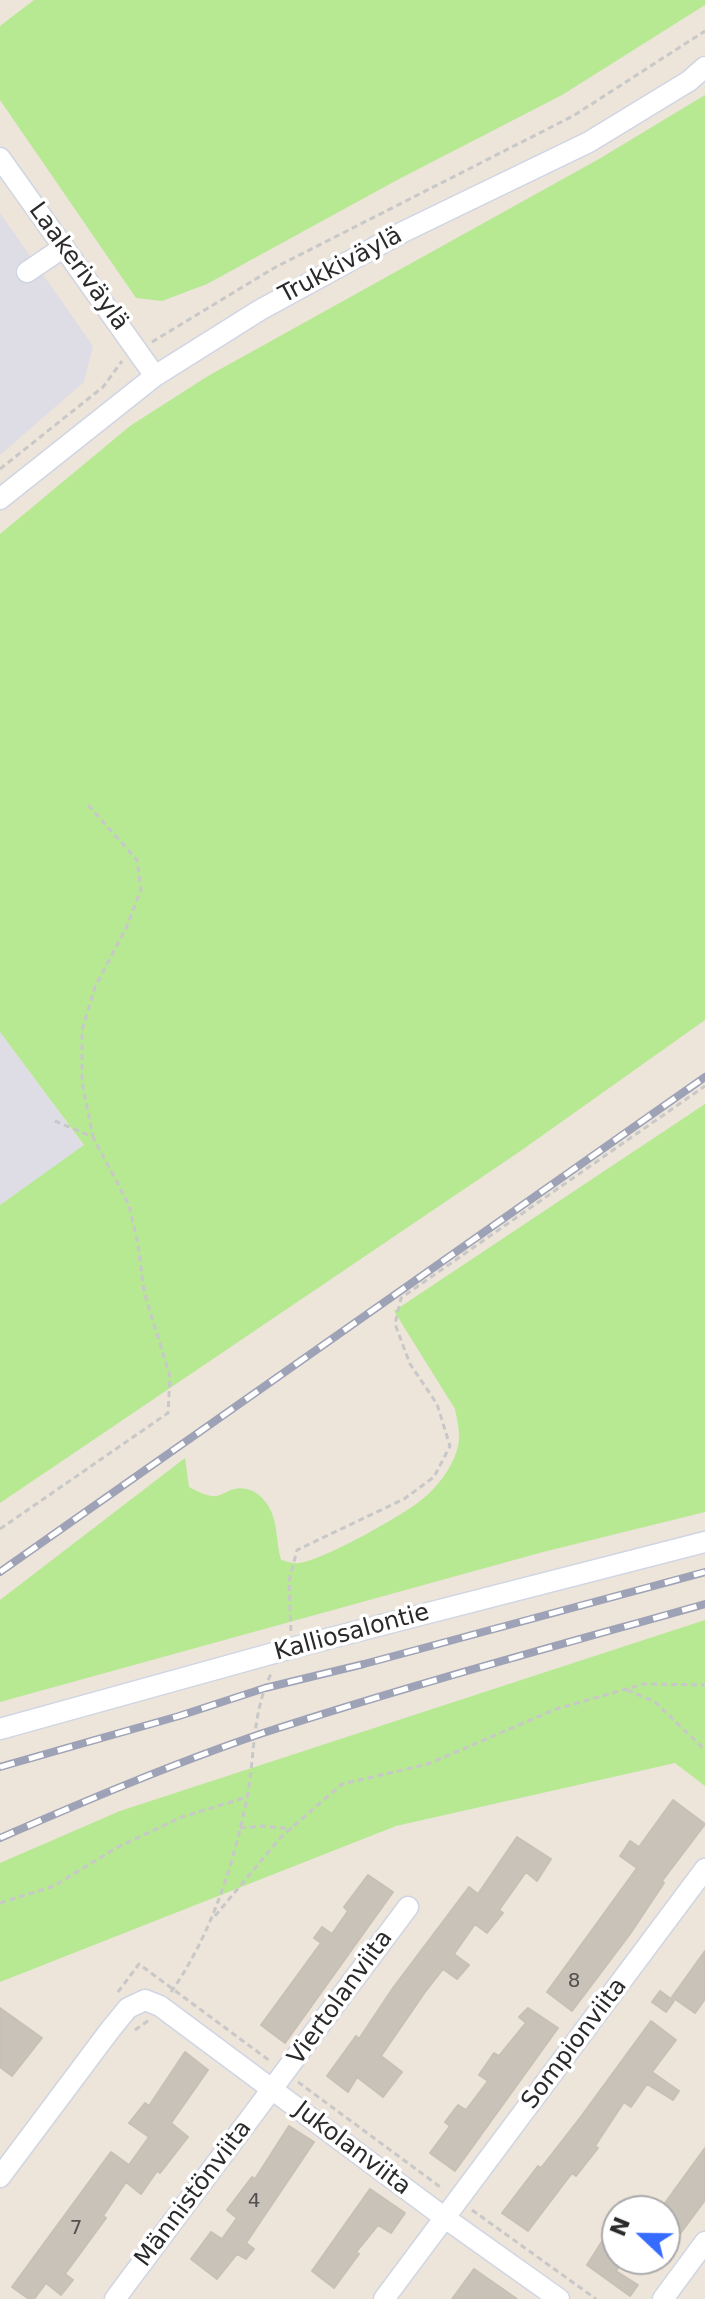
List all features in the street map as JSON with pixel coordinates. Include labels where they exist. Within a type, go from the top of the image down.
[{"type":"street","name":"Trukkiväylä","points":[[1,498],[155,376],[260,310],[390,239],[589,142],[689,81],[705,67]]},
{"type":"street","name":"Laakeriväylä","points":[[0,158],[155,376]]},
{"type":"street","points":[[27,272],[64,247]]},
{"type":"street","name":"Kalliosalontie","points":[[0,1729],[292,1648],[705,1542]]},
{"type":"street","name":"Sompionviita","points":[[384,2299],[705,1869]]},
{"type":"street","name":"Viertolanviita","points":[[273,2090],[408,1907]]},
{"type":"street","name":"Jukolanviita","points":[[0,2177],[128,2008],[145,2000],[160,2006],[559,2299]]},
{"type":"street","name":"Männistönviita","points":[[115,2299],[273,2090]]},
{"type":"street","points":[[663,2299],[705,2242]]},
{"type":"path","points":[[0,469],[103,387],[119,363],[138,350],[274,268],[573,116],[705,31]]},
{"type":"path","points":[[0,1529],[168,1413],[170,1376],[144,1292],[129,1205],[93,1137],[82,1082],[82,1030],[95,987],[127,926],[141,889],[137,860],[88,805]]},
{"type":"path","points":[[292,1648],[289,1581],[297,1550],[404,1499],[434,1477],[450,1446],[437,1404],[410,1364],[395,1324],[401,1298],[705,1086]]},
{"type":"path","points":[[55,1121],[93,1137]]},
{"type":"path","points":[[272,1673],[258,1712],[247,1797],[231,1866],[211,1920],[173,1989],[458,2201],[596,2299]]},
{"type":"path","points":[[211,1920],[281,1837],[342,1784],[428,1764],[556,1709],[625,1689],[644,1684],[705,1685]]},
{"type":"path","points":[[625,1689],[655,1702],[705,1750]]},
{"type":"path","points":[[0,1903],[54,1886],[116,1848],[182,1817],[247,1797]]},
{"type":"path","points":[[240,1828],[263,1826],[292,1829]]},
{"type":"shaded area","points":[[0,213],[93,346],[84,382],[0,455]]},
{"type":"shaded area","points":[[0,1032],[84,1146],[0,1205]]},
{"type":"green space","points":[[34,0],[705,0],[705,5],[562,95],[399,179],[207,284],[162,301],[136,298],[0,100],[0,26]]},
{"type":"green space","points":[[705,95],[705,1020],[519,1152],[0,1503],[0,1205],[84,1145],[0,1032],[0,534],[130,426],[208,376],[599,159]]},
{"type":"green space","points":[[705,1104],[705,1512],[543,1552],[0,1702],[0,1600],[185,1458],[189,1487],[194,1490],[215,1496],[243,1488],[259,1495],[273,1517],[281,1560],[292,1563],[310,1560],[344,1546],[425,1497],[441,1481],[453,1460],[459,1441],[458,1422],[455,1409],[394,1311]]},
{"type":"green space","points":[[705,1620],[705,1786],[675,1763],[396,1826],[0,1982],[0,1863],[120,1811]]},
{"type":"building","points":[[673,1800],[705,1824],[662,1881],[664,1883],[630,1934],[572,2011],[547,1992],[637,1868],[620,1856],[630,1841],[639,1847]]},
{"type":"building","points":[[517,1837],[551,1859],[537,1881],[526,1872],[499,1910],[503,1913],[487,1933],[475,1924],[454,1954],[469,1965],[457,1979],[443,1969],[425,1992],[381,2056],[402,2072],[383,2097],[357,2077],[348,2092],[327,2076],[356,2036],[359,2039],[469,1887],[478,1894]]},
{"type":"building","points":[[368,1875],[393,1892],[285,2043],[261,2025],[321,1943],[314,1938],[322,1927],[332,1934],[348,1911],[344,1907]]},
{"type":"building","points":[[705,1951],[705,1999],[695,2013],[672,1997]]},
{"type":"building","points":[[660,1991],[674,2001],[666,2012],[652,2002]]},
{"type":"building","points":[[0,2008],[42,2038],[12,2076],[0,2067]]},
{"type":"building","points":[[528,2008],[558,2028],[455,2171],[430,2153],[450,2126],[445,2122],[458,2105],[466,2110],[488,2081],[479,2075],[494,2053],[499,2056],[526,2023],[519,2017]]},
{"type":"building","points":[[651,2021],[676,2040],[652,2072],[679,2091],[673,2100],[647,2084],[631,2107],[624,2102],[595,2146],[598,2148],[576,2176],[572,2173],[528,2231],[502,2213],[580,2118]]},
{"type":"building","points":[[185,2052],[208,2070],[171,2123],[188,2137],[141,2194],[126,2182],[103,2216],[106,2218],[65,2274],[73,2280],[61,2295],[46,2283],[34,2299],[29,2299],[12,2287],[111,2152],[129,2165],[149,2137],[129,2123],[145,2103],[149,2106]]},
{"type":"building","points":[[289,2126],[314,2142],[246,2243],[254,2249],[246,2259],[237,2254],[217,2279],[191,2259],[211,2232],[222,2239],[237,2218],[227,2210],[252,2177],[255,2179]]},
{"type":"building","points":[[705,2148],[705,2200],[681,2232],[681,2195],[671,2195]]},
{"type":"building","points":[[370,2189],[405,2213],[391,2233],[378,2225],[356,2252],[359,2254],[334,2288],[312,2271]]},
{"type":"building","points":[[601,2243],[601,2275],[622,2275],[638,2285],[630,2296],[587,2265]]},
{"type":"building","points":[[474,2269],[517,2299],[452,2299]]},
{"type":"railway","points":[[0,1572],[705,1077]]},
{"type":"railway","points":[[0,1767],[265,1688],[705,1572]]},
{"type":"railway","points":[[0,1838],[161,1770],[260,1734],[426,1683],[705,1604]]}]
